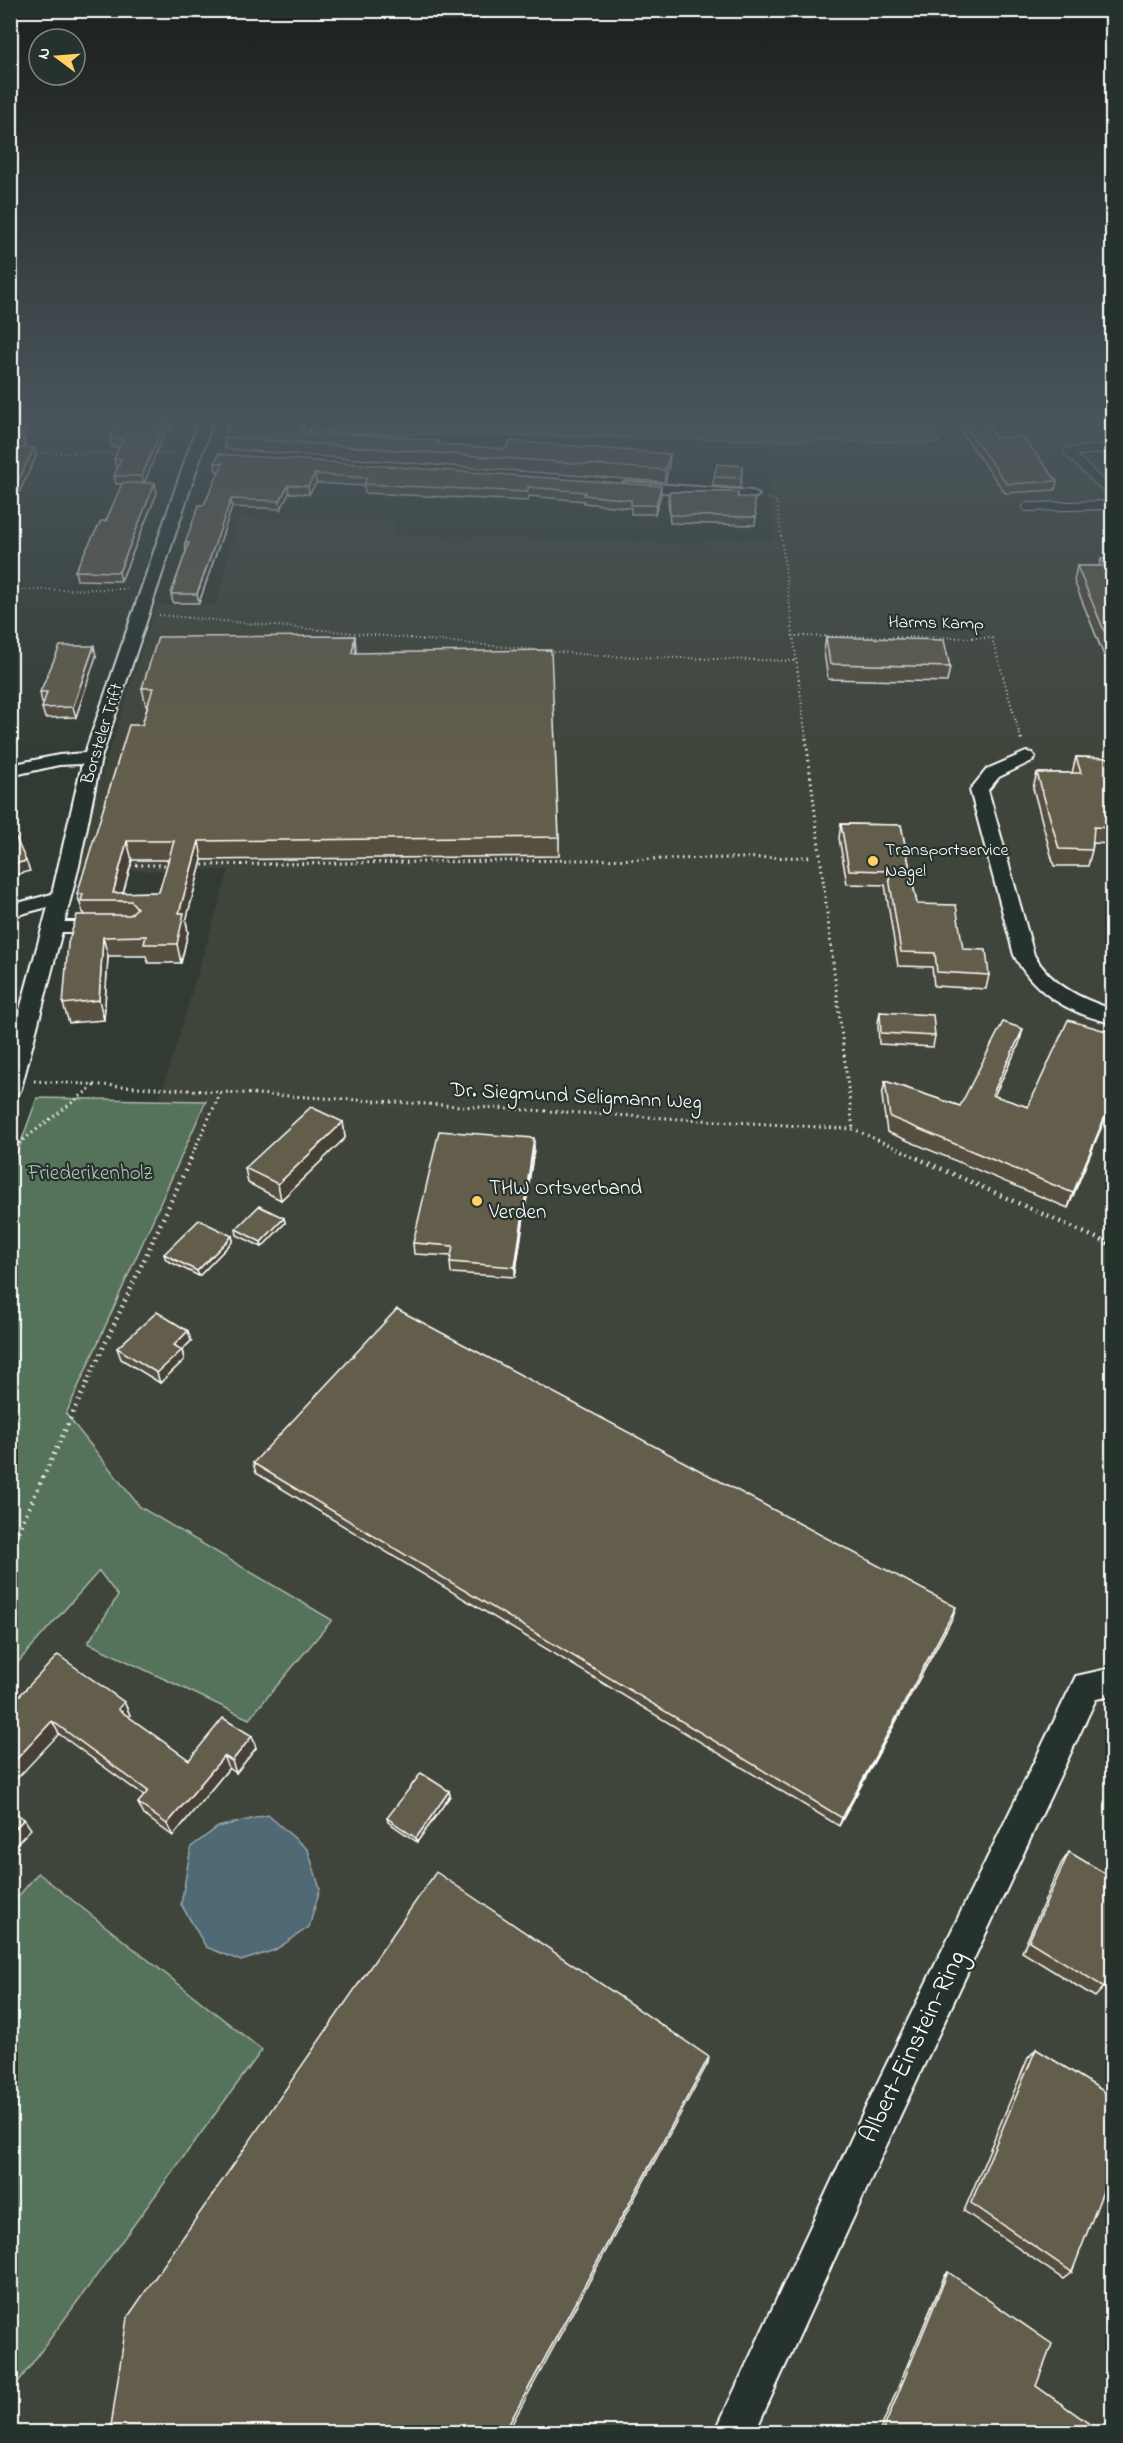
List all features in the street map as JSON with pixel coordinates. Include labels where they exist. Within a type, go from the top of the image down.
[{"type":"street","name":"Borsteler Trift","points":[[12,1085],[53,927],[92,758],[170,534]]},
{"type":"street","points":[[1026,757],[993,773],[978,790],[1024,955],[1031,971],[1044,984],[1066,999],[1113,1016]]},
{"type":"street","points":[[10,771],[59,760],[92,758]]},
{"type":"street","points":[[10,911],[60,898]]},
{"type":"street","name":"Albert-Einstein-Ring","points":[[735,2433],[885,2105],[1087,1686],[1113,1682]]},
{"type":"lane","points":[[53,927],[100,927]]},
{"type":"path","points":[[781,534],[854,1129]]},
{"type":"path","points":[[10,590],[150,589]]},
{"type":"path","points":[[143,614],[602,656],[795,661]]},
{"type":"path","name":"Harms Kamp","points":[[792,636],[992,638],[1026,757]]},
{"type":"path","points":[[188,865],[812,857]]},
{"type":"path","points":[[117,866],[177,865]]},
{"type":"path","name":"Dr. Siegmund Seligmann Weg","points":[[12,1085],[95,1085],[854,1129],[1113,1245]]},
{"type":"path","points":[[10,1150],[95,1085]]},
{"type":"path","points":[[10,1549],[221,1092]]},
{"type":"shaded area","points":[[234,534],[394,534],[705,544],[705,539],[774,540],[774,534],[1112,534],[1112,2432],[11,2432],[11,2392],[262,2050],[38,1873],[11,1904],[11,1670],[99,1571],[118,1596],[89,1643],[332,1620],[140,1507],[66,1414],[206,1101],[160,1098],[229,870],[71,871],[156,605],[216,605]]},
{"type":"green space","name":"Friederikenholz","points":[[37,1098],[206,1101],[66,1414],[140,1507],[332,1620],[249,1719],[88,1643],[118,1596],[99,1571],[11,1670],[11,1170]]},
{"type":"green space","points":[[38,1873],[262,2050],[11,2392],[11,1905]]},
{"type":"water","points":[[268,1815],[308,1850],[320,1889],[309,1927],[275,1950],[241,1961],[206,1947],[181,1904],[191,1847],[218,1827]]},
{"type":"building","points":[[94,534],[134,534],[119,572],[75,571]]},
{"type":"building","points":[[188,534],[218,534],[197,594],[171,594],[189,543],[185,543]]},
{"type":"building","points":[[1101,559],[1113,559],[1113,652],[1077,566],[1104,566]]},
{"type":"building","points":[[355,636],[352,653],[551,650],[559,837],[199,841],[179,913],[184,913],[177,944],[144,944],[146,936],[103,937],[99,1000],[63,1004],[68,943],[77,915],[130,915],[137,908],[131,901],[81,901],[83,894],[77,894],[129,725],[142,725],[153,688],[142,688],[158,637]],"holes":[[[127,841],[174,841],[159,892],[113,893]]]},
{"type":"building","points":[[826,637],[944,640],[950,667],[830,664]]},
{"type":"building","points":[[60,646],[94,646],[73,707],[42,708],[47,692],[40,692]]},
{"type":"building","points":[[1076,757],[1113,758],[1113,828],[1094,827],[1092,850],[1059,849],[1037,773],[1081,773]]},
{"type":"building","points":[[841,824],[901,825],[917,904],[956,905],[963,949],[986,950],[989,975],[937,972],[935,953],[901,952],[888,871],[849,870]]},
{"type":"building","points":[[16,838],[26,861],[10,865],[10,839]]},
{"type":"building","points":[[880,1012],[933,1015],[935,1036],[881,1033]]},
{"type":"building","points":[[1068,1020],[1113,1033],[1113,1097],[1073,1193],[890,1117],[885,1081],[960,1106],[1003,1022],[1023,1029],[992,1095],[1028,1107]]},
{"type":"building","points":[[311,1107],[343,1122],[278,1184],[245,1168]]},
{"type":"building","name":"THW Ortsverband Verden","points":[[439,1131],[534,1138],[515,1267],[450,1262],[453,1246],[413,1243]]},
{"type":"building","points":[[259,1206],[284,1218],[261,1242],[236,1229]]},
{"type":"building","points":[[199,1220],[232,1236],[197,1271],[164,1254]]},
{"type":"building","points":[[397,1309],[956,1607],[842,1818],[253,1463]]},
{"type":"building","points":[[157,1312],[188,1331],[174,1345],[182,1350],[157,1373],[117,1348]]},
{"type":"building","points":[[58,1655],[124,1702],[118,1709],[189,1760],[223,1718],[252,1736],[232,1761],[224,1756],[167,1824],[138,1803],[148,1791],[52,1721],[10,1766],[10,1690],[19,1696]]},
{"type":"building","points":[[421,1773],[449,1791],[416,1838],[387,1818]]},
{"type":"building","points":[[10,1808],[24,1819],[10,1834]]},
{"type":"building","points":[[1069,1852],[1113,1878],[1113,1965],[1104,1987],[1029,1941]]},
{"type":"building","points":[[436,1872],[709,2057],[504,2433],[110,2433],[127,2318]]},
{"type":"building","points":[[1036,2049],[1113,2097],[1113,2165],[1072,2272],[971,2203]]},
{"type":"building","points":[[948,2272],[1052,2344],[1036,2386],[1102,2433],[882,2433]]},
{"type":"place","name":"Transportservice Nagel","points":[[873,861]]},
{"type":"place","name":"THW Ortsverband Verden","points":[[477,1201]]}]
